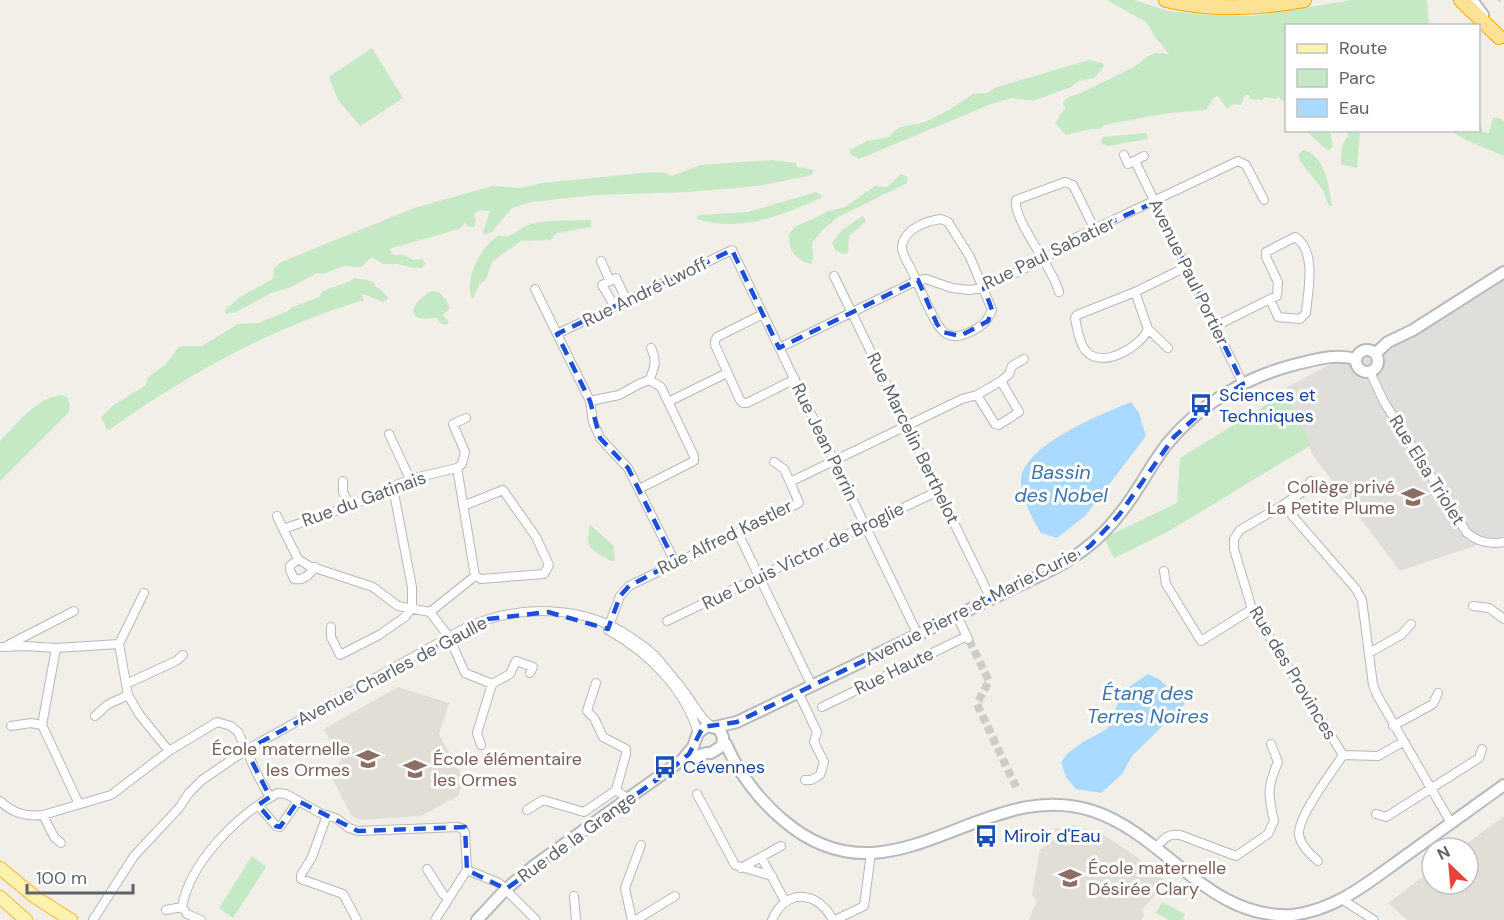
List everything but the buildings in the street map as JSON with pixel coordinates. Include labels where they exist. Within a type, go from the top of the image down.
[{"type":"highway","points":[[1166,0],[1200,6],[1231,8],[1304,0]]},
{"type":"highway","points":[[1461,0],[1501,41]]},
{"type":"main road","points":[[0,868],[35,897],[70,920]]},
{"type":"main road","points":[[0,897],[26,920]]},
{"type":"street","points":[[1472,0],[1501,41]]},
{"type":"street","points":[[1124,155],[1128,164],[1144,156]]},
{"type":"street","name":"Avenue Paul Portier","points":[[1135,161],[1243,384]]},
{"type":"street","name":"Rue Paul Sabatier","points":[[918,280],[926,279],[952,288],[984,288],[1044,259],[1075,238],[1238,161],[1246,165],[1264,200]]},
{"type":"street","points":[[1059,292],[1044,259],[1028,233],[1016,205],[1017,200],[1020,197],[1069,182],[1073,185],[1095,230]]},
{"type":"street","points":[[942,219],[948,222],[970,256],[984,288],[992,310],[988,321],[960,336],[952,336],[943,332],[903,254],[903,243],[916,227],[942,219]]},
{"type":"street","points":[[1215,326],[1270,299],[1277,296],[1278,282],[1266,257],[1266,252],[1295,237],[1299,239],[1311,262],[1306,313],[1300,319],[1278,317],[1270,299]]},
{"type":"street","name":"Rue André Lwoff","points":[[557,334],[732,250]]},
{"type":"street","name":"Rue Jean Perrin","points":[[732,250],[918,635]]},
{"type":"street","points":[[601,261],[610,281]]},
{"type":"street","points":[[1147,326],[1135,347],[1121,354],[1100,358],[1092,356],[1082,345],[1075,318],[1077,315],[1135,292],[1186,267]]},
{"type":"street","points":[[1376,353],[1388,342],[1413,330],[1504,272]]},
{"type":"street","name":"Rue Marcelin Berthelot","points":[[834,276],[991,599]]},
{"type":"street","points":[[615,307],[602,285],[616,278],[627,301]]},
{"type":"street","points":[[779,348],[918,280]]},
{"type":"street","points":[[535,289],[590,401],[593,422],[600,438],[628,468],[675,562]]},
{"type":"street","points":[[1135,292],[1147,326],[1168,348]]},
{"type":"street","points":[[763,314],[717,337],[714,341],[740,400],[747,403],[795,379]]},
{"type":"street","points":[[649,381],[656,358],[651,348]]},
{"type":"street","points":[[1362,350],[1376,353],[1378,364],[1371,372],[1359,369],[1356,359],[1362,350]]},
{"type":"street","name":"Avenue Pierre et Marie Curie","points":[[713,727],[737,722],[1060,566],[1090,546],[1119,515],[1160,454],[1178,432],[1207,406],[1243,384],[1284,368],[1332,356],[1356,359]]},
{"type":"street","name":"Rue Alfred Kastler","points":[[608,627],[620,596],[629,586],[800,503],[790,482],[962,399],[977,395],[1001,381],[1009,374],[1012,366],[1024,359]]},
{"type":"street","name":"Rue Elsa Triolet","points":[[1371,372],[1384,402],[1467,534],[1489,543],[1504,542]]},
{"type":"street","points":[[668,402],[727,373]]},
{"type":"street","points":[[590,401],[619,395],[649,381],[661,387],[694,456],[694,461],[639,489]]},
{"type":"street","points":[[977,395],[995,424],[999,425],[1019,412],[1001,381]]},
{"type":"street","points":[[466,418],[453,424],[465,452],[462,464],[457,468],[475,576]]},
{"type":"street","points":[[389,434],[410,479]]},
{"type":"street","points":[[774,462],[784,469],[790,482]]},
{"type":"street","name":"Rue du Gatinais","points":[[283,529],[350,506],[410,479],[457,468]]},
{"type":"street","points":[[1311,481],[1302,492],[1283,505],[1356,589],[1362,600],[1373,685],[1393,726],[1451,823]]},
{"type":"street","points":[[343,482],[343,492],[350,506]]},
{"type":"street","points":[[331,627],[331,637],[340,655],[379,635],[405,617],[412,608],[412,587],[393,488]]},
{"type":"street","points":[[463,506],[503,490],[536,537],[549,566],[544,574],[481,579],[475,576]]},
{"type":"street","name":"Rue Louis Victor de Broglie","points":[[667,621],[939,491]]},
{"type":"street","name":"Rue des Provinces","points":[[1283,505],[1240,531],[1234,539],[1234,549],[1252,609],[1343,755],[1378,756],[1403,742]]},
{"type":"street","name":"Rue du Gatinais","points":[[277,516],[298,559]]},
{"type":"street","points":[[738,532],[812,686]]},
{"type":"street","points":[[315,567],[310,575],[299,580],[294,579],[290,570],[298,559],[373,587],[399,606],[430,612],[449,637],[465,673],[492,684]]},
{"type":"street","points":[[1164,571],[1166,584],[1201,640],[1252,609]]},
{"type":"street","points":[[430,612],[475,576]]},
{"type":"street","points":[[144,592],[119,644],[128,695],[139,714],[169,751]]},
{"type":"street","points":[[1473,606],[1489,608],[1504,619]]},
{"type":"street","points":[[3,646],[74,612]]},
{"type":"street","name":"Avenue Charles de Gaulle","points":[[93,920],[134,856],[179,808],[195,785],[246,750],[449,637],[496,617],[526,612],[548,612],[621,631],[651,652],[700,715],[713,727]]},
{"type":"street","name":"Rue Haute","points":[[822,707],[968,638],[957,616]]},
{"type":"street","points":[[1369,653],[1401,636],[1411,624]]},
{"type":"street","name":"Avenue Charles de Gaulle","points":[[608,627],[662,672],[690,713],[697,737]]},
{"type":"street","points":[[34,631],[37,647]]},
{"type":"street","points":[[3,646],[56,648],[119,644]]},
{"type":"street","points":[[56,648],[42,725],[79,804]]},
{"type":"street","points":[[126,684],[176,662],[183,655]]},
{"type":"street","points":[[481,745],[477,733],[492,684],[510,674],[516,661],[533,666],[530,673]]},
{"type":"street","points":[[527,810],[543,800],[584,812],[616,790],[626,748],[603,737],[594,718],[589,714],[588,707],[596,683]]},
{"type":"street","points":[[798,692],[817,732],[814,742],[824,762],[820,775],[812,780],[806,780]]},
{"type":"street","points":[[1393,726],[1433,704],[1438,693]]},
{"type":"street","points":[[95,716],[107,705],[128,695]]},
{"type":"street","points":[[0,801],[25,816],[43,815],[111,795],[169,751],[217,722],[234,728],[270,797]]},
{"type":"street","name":"Avenue Pierre et Marie Curie","points":[[723,742],[737,722]]},
{"type":"street","points":[[11,726],[31,723],[42,725]]},
{"type":"street","points":[[735,764],[722,756],[699,748],[697,737],[704,727],[713,727],[721,732],[723,742],[735,764],[771,809],[792,828],[811,839],[847,851],[871,853],[908,848],[1010,810],[1042,804],[1073,806],[1107,815],[1156,848],[1214,897],[1253,917],[1311,912],[1343,900],[1504,785]]},
{"type":"street","name":"Rue de la Grange","points":[[477,920],[506,889],[570,839],[682,760],[689,754],[697,737]]},
{"type":"street","points":[[709,753],[719,749],[723,742]]},
{"type":"street","points":[[1156,848],[1172,834],[1236,856],[1268,834],[1274,821],[1268,798],[1271,777],[1278,762],[1271,744]]},
{"type":"street","points":[[1376,814],[1386,817],[1479,758],[1482,749]]},
{"type":"street","name":"Rue de la Grange","points":[[682,760],[709,753]]},
{"type":"street","points":[[1318,861],[1308,852],[1299,836],[1301,820],[1343,755]]},
{"type":"street","points":[[616,790],[628,799]]},
{"type":"street","points":[[182,908],[196,871],[217,843],[238,820],[278,793],[286,794],[358,831],[458,827],[463,829],[467,870],[435,920]]},
{"type":"street","points":[[697,794],[738,867],[772,876]]},
{"type":"street","points":[[258,805],[280,828],[298,801]]},
{"type":"street","points":[[43,815],[54,837],[61,843]]},
{"type":"street","points":[[327,815],[312,857],[301,879],[343,894],[357,920]]},
{"type":"street","points":[[641,845],[625,888],[634,920],[675,896]]},
{"type":"street","points":[[738,867],[781,846]]},
{"type":"street","points":[[772,920],[777,910],[786,901],[795,897],[817,900],[834,920],[864,906],[871,853]]},
{"type":"street","points":[[761,857],[786,901]]},
{"type":"street","points":[[427,869],[448,899]]},
{"type":"street","points":[[467,870],[499,883],[536,920]]},
{"type":"street","points":[[574,896],[576,920]]},
{"type":"street","points":[[1343,900],[1374,920]]},
{"type":"street","points":[[166,910],[182,908]]},
{"type":"street","points":[[182,908],[187,914],[201,920]]},
{"type":"highlighted area","points":[[1155,202],[1243,384],[1207,407],[1174,437],[1119,515],[1090,546],[1060,566],[737,722],[703,727],[689,754],[670,770],[506,889],[467,870],[465,827],[358,831],[298,801],[280,827],[276,826],[258,805],[270,797],[246,750],[488,619],[548,612],[608,629],[620,596],[629,586],[675,562],[628,468],[600,438],[590,401],[557,334],[732,250],[779,348],[918,280],[937,324],[943,332],[960,336],[988,321],[992,310],[984,288],[1075,238]]},
{"type":"shaded area","points":[[1504,276],[1504,536],[1400,571],[1312,454],[1287,387],[1331,364],[1390,350]]},
{"type":"shaded area","points":[[398,687],[449,703],[439,734],[464,780],[458,796],[421,816],[360,820],[351,815],[328,770],[342,761],[324,729]]},
{"type":"shaded area","points":[[1504,816],[1504,920],[1407,920],[1388,903],[1420,879],[1420,896],[1480,896],[1480,836],[1477,836]]},
{"type":"shaded area","points":[[1071,825],[1100,833],[1133,854],[1166,882],[1142,910],[1144,916],[1141,920],[1029,920],[1037,900],[1032,895],[1040,850],[1056,838],[1055,828],[1064,830]]},
{"type":"green space","points":[[1107,0],[1134,0],[1169,11],[1253,16],[1352,0],[1427,0],[1429,24],[1285,24],[1285,103],[1279,97],[1275,99],[1265,97],[1262,100],[1250,99],[1249,95],[1245,95],[1241,105],[1233,104],[1227,109],[1218,96],[1214,97],[1206,110],[1168,113],[1066,135],[1055,123],[1065,108],[1063,102],[1069,97],[1134,67],[1148,56],[1157,53],[1169,54],[1146,22]]},
{"type":"green space","points":[[372,48],[403,98],[360,126],[338,100],[329,77]]},
{"type":"green space","points":[[1089,60],[1102,63],[1104,66],[1094,78],[1079,81],[1071,87],[1033,101],[1012,98],[991,104],[859,159],[850,154],[850,150],[867,141],[890,137],[897,129],[932,119],[973,94],[987,93],[997,87]]},
{"type":"green space","points":[[1493,118],[1504,121],[1504,156],[1452,132],[1480,132],[1480,124],[1483,132],[1489,133]]},
{"type":"green space","points":[[1306,132],[1329,132],[1333,146],[1329,150]]},
{"type":"green space","points":[[1347,132],[1360,132],[1357,168],[1341,164],[1342,145],[1348,136]]},
{"type":"green space","points":[[1146,133],[1147,139],[1108,146],[1102,144],[1101,141],[1103,137]]},
{"type":"green space","points":[[1303,150],[1317,158],[1321,165],[1328,181],[1332,206],[1329,206],[1323,190],[1299,160],[1299,154]]},
{"type":"green space","points":[[772,160],[796,163],[797,167],[814,170],[811,175],[758,186],[689,192],[596,195],[531,202],[512,208],[492,232],[485,235],[483,232],[490,211],[480,210],[474,214],[476,222],[474,227],[469,227],[465,223],[459,229],[389,249],[393,255],[404,255],[413,260],[422,259],[425,264],[422,268],[383,264],[372,257],[361,267],[343,266],[323,274],[317,273],[291,287],[271,293],[236,312],[227,314],[224,311],[240,297],[273,279],[274,269],[279,263],[414,208],[493,186],[520,188],[543,183],[641,173],[663,172],[672,176],[701,165]]},
{"type":"green space","points":[[901,174],[908,177],[907,183],[836,218],[824,229],[812,242],[811,264],[794,254],[789,234],[795,227],[829,211],[845,207],[875,186],[887,187]]},
{"type":"green space","points":[[816,192],[822,195],[821,198],[760,220],[729,224],[697,219],[697,216],[702,215],[748,212]]},
{"type":"green space","points":[[863,216],[866,221],[849,236],[848,253],[843,254],[835,250],[832,243],[842,230]]},
{"type":"green space","points":[[591,220],[591,227],[557,233],[550,240],[521,241],[492,262],[486,279],[479,285],[473,299],[471,296],[471,279],[476,262],[486,247],[499,235],[507,236],[542,222]]},
{"type":"green space","points":[[354,278],[372,281],[388,299],[383,302],[364,294],[362,296],[364,300],[264,338],[231,354],[169,390],[109,430],[106,429],[101,418],[112,406],[146,385],[148,377],[166,364],[178,348],[202,346],[238,324],[258,323],[286,312],[319,297],[323,291]]},
{"type":"green space","points":[[431,291],[439,292],[450,308],[443,315],[449,322],[447,325],[440,323],[437,318],[421,318],[414,314],[413,310],[417,302]]},
{"type":"green space","points":[[1287,392],[1311,445],[1169,531],[1114,558],[1104,538],[1177,503],[1180,458]]},
{"type":"green space","points":[[63,395],[68,398],[70,406],[68,413],[0,481],[0,441],[44,400]]},
{"type":"green space","points":[[590,525],[613,545],[615,560],[607,559],[590,547],[588,541]]},
{"type":"green space","points":[[252,856],[266,867],[233,918],[219,908]]},
{"type":"green space","points":[[1162,902],[1185,914],[1182,920],[1169,920],[1156,913]]},
{"type":"water","name":"Bassin des Nobel","points":[[1131,402],[1139,413],[1146,436],[1085,516],[1057,538],[1041,533],[1031,515],[1021,486],[1025,467],[1049,443],[1066,432]]},
{"type":"water","name":"Étang des Terres Noires","points":[[1148,674],[1159,679],[1185,704],[1132,756],[1122,774],[1101,793],[1076,789],[1066,777],[1061,762],[1068,753],[1083,742],[1107,729],[1123,691]]},
{"type":"tunnel","points":[[969,640],[989,681],[977,704],[1016,787]]},
{"type":"railway","points":[[1499,0],[1504,5]]},
{"type":"place","name":"Sciences et Techniques","points":[[1201,405]]},
{"type":"place","name":"Collège privé La Petite Plume","points":[[1413,497]]},
{"type":"place","name":"École maternelle les Ormes","points":[[368,759]]},
{"type":"place","name":"Cévennes","points":[[665,767]]},
{"type":"place","name":"École élémentaire les Ormes","points":[[415,769]]},
{"type":"place","name":"Miroir d'Eau","points":[[986,836]]},
{"type":"place","name":"École maternelle Désirée Clary","points":[[1070,878]]}]
